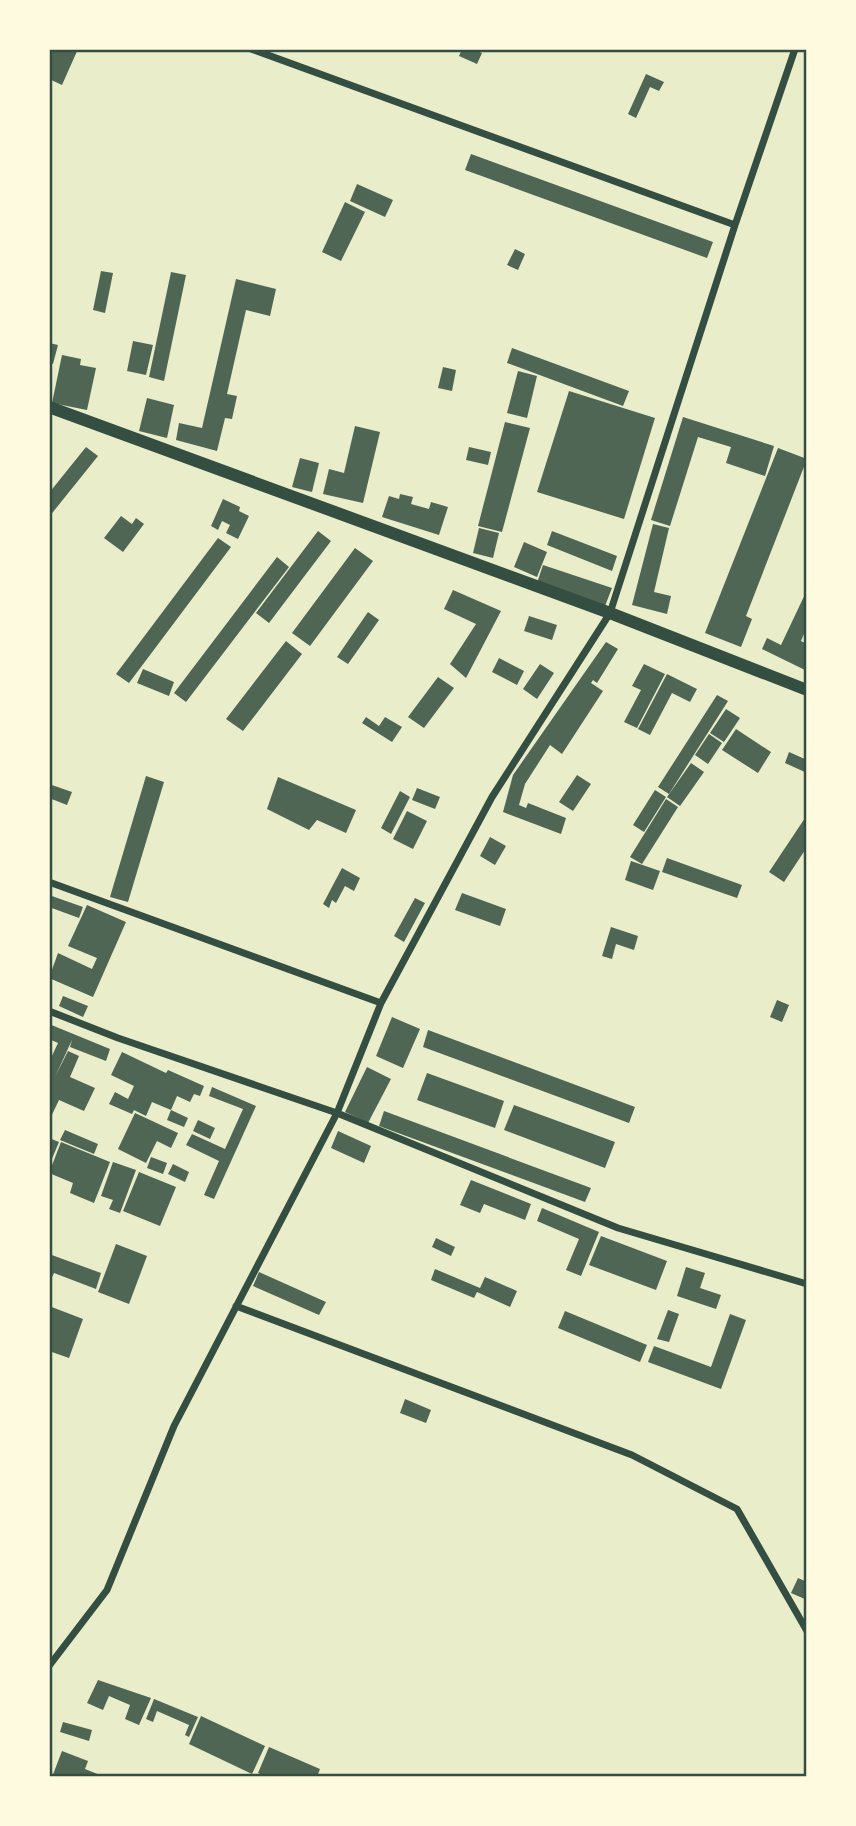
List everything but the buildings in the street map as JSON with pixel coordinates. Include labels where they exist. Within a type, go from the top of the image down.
[{"type":"street","points":[[251,49],[734,225]]},
{"type":"street","points":[[49,1666],[107,1590],[174,1426],[337,1113],[381,1003],[492,797],[610,613],[734,225],[794,49]]},
{"type":"street","points":[[49,407],[610,613],[807,690]]},
{"type":"street","points":[[49,882],[381,1003]]},
{"type":"street","points":[[49,1011],[118,1038],[337,1113],[618,1228],[807,1284]]},
{"type":"street","points":[[236,1307],[632,1455],[737,1509],[807,1631]]}]
